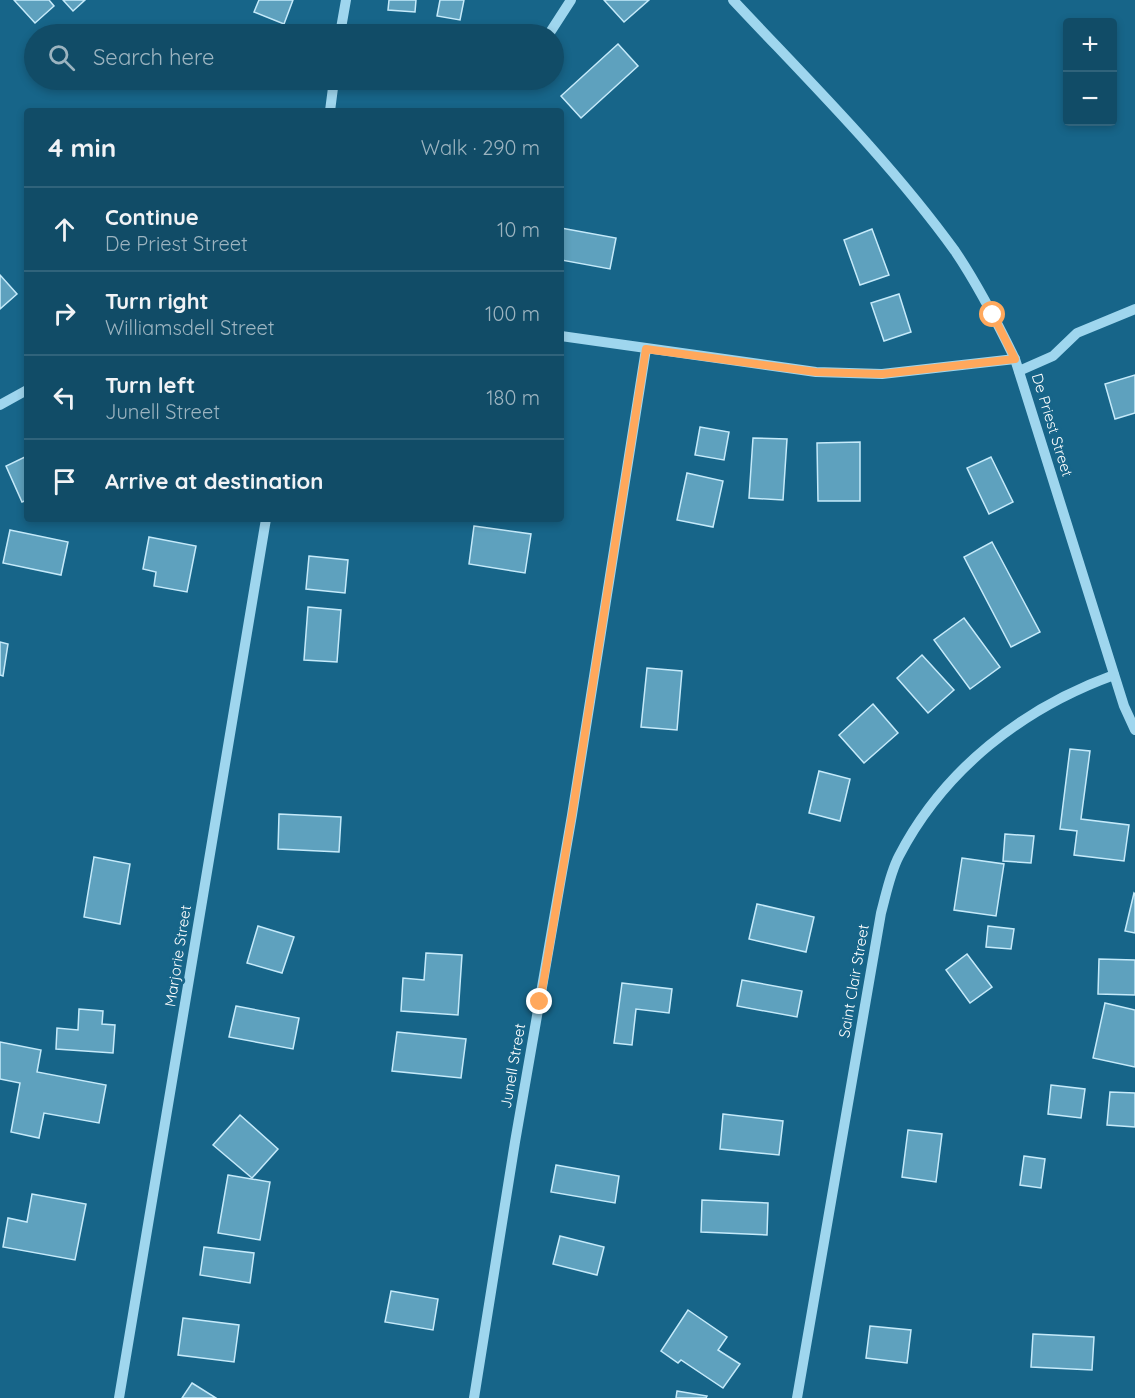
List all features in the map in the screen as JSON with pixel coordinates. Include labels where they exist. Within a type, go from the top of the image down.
[{"type":"street","points":[[342,24],[346,0]]},
{"type":"street","points":[[555,24],[571,0]]},
{"type":"street","name":"De Priest Street","points":[[733,0],[871,148],[925,213],[956,252],[993,315],[1019,370],[1114,675],[1135,730]]},
{"type":"street","points":[[330,108],[333,90]]},
{"type":"street","points":[[1019,370],[1053,356],[1077,333],[1135,309]]},
{"type":"street","points":[[564,336],[816,372],[882,374],[1015,359]]},
{"type":"street","name":"Junell Street","points":[[474,1398],[515,1142],[572,815],[646,349]]},
{"type":"street","points":[[0,405],[24,392]]},
{"type":"street","name":"Marjorie Street","points":[[119,1398],[265,522]]},
{"type":"street","name":"Saint Clair Street","points":[[797,1398],[881,913],[897,859],[925,811],[966,764],[1022,721],[1080,687],[1114,675]]},
{"type":"building","points":[[14,0],[49,0],[54,6],[35,23]]},
{"type":"building","points":[[63,0],[85,0],[73,11]]},
{"type":"building","points":[[259,0],[293,0],[284,24],[254,12]]},
{"type":"building","points":[[389,0],[416,0],[415,12],[388,10]]},
{"type":"building","points":[[440,0],[464,0],[460,20],[437,16]]},
{"type":"building","points":[[604,0],[649,0],[624,22]]},
{"type":"building","points":[[618,44],[638,66],[581,118],[561,96]]},
{"type":"building","points":[[564,229],[616,238],[610,269],[564,261]]},
{"type":"building","points":[[872,229],[889,275],[860,285],[844,240]]},
{"type":"building","points":[[0,275],[17,294],[0,309]]},
{"type":"building","points":[[899,294],[911,332],[884,341],[871,303]]},
{"type":"building","points":[[1135,375],[1135,413],[1115,419],[1105,384]]},
{"type":"building","points":[[700,427],[729,432],[724,460],[695,455]]},
{"type":"building","points":[[753,438],[787,439],[783,500],[749,498]]},
{"type":"building","points":[[860,442],[860,501],[818,501],[817,443]]},
{"type":"building","points":[[24,457],[24,501],[22,502],[6,466]]},
{"type":"building","points":[[991,457],[1013,502],[989,514],[967,468]]},
{"type":"building","points":[[687,473],[723,481],[713,527],[677,520]]},
{"type":"building","points":[[474,526],[531,534],[525,573],[469,564]]},
{"type":"building","points":[[10,530],[68,542],[61,575],[3,563]]},
{"type":"building","points":[[149,537],[196,546],[187,592],[154,586],[156,572],[143,569]]},
{"type":"building","points":[[992,542],[1040,632],[1011,647],[964,557]]},
{"type":"building","points":[[309,556],[348,560],[345,593],[306,589]]},
{"type":"building","points":[[308,607],[341,610],[337,662],[304,660]]},
{"type":"building","points":[[964,618],[1000,667],[970,689],[934,640]]},
{"type":"building","points":[[0,642],[8,644],[3,676],[0,675]]},
{"type":"building","points":[[922,655],[954,690],[928,713],[897,678]]},
{"type":"building","points":[[647,668],[682,671],[677,730],[641,727]]},
{"type":"building","points":[[873,704],[898,733],[864,763],[839,735]]},
{"type":"building","points":[[1070,749],[1090,751],[1081,819],[1129,825],[1124,861],[1074,855],[1077,831],[1060,829]]},
{"type":"building","points":[[819,771],[850,779],[840,821],[809,813]]},
{"type":"building","points":[[279,814],[341,817],[339,852],[278,849]]},
{"type":"building","points":[[1005,834],[1034,836],[1031,863],[1003,861]]},
{"type":"building","points":[[94,857],[130,864],[120,924],[84,917]]},
{"type":"building","points":[[962,858],[1004,864],[996,916],[954,910]]},
{"type":"building","points":[[1135,894],[1135,933],[1125,931]]},
{"type":"building","points":[[757,904],[814,917],[806,952],[749,939]]},
{"type":"building","points":[[258,926],[294,937],[282,973],[247,963]]},
{"type":"building","points":[[988,926],[1014,929],[1011,949],[986,947]]},
{"type":"building","points":[[426,953],[462,955],[458,1015],[401,1011],[403,978],[424,980]]},
{"type":"building","points":[[967,954],[992,987],[970,1003],[946,970]]},
{"type":"building","points":[[1099,959],[1135,960],[1135,995],[1098,994]]},
{"type":"building","points":[[742,980],[802,991],[797,1017],[737,1006]]},
{"type":"building","points":[[622,983],[672,989],[669,1013],[636,1009],[632,1045],[614,1043]]},
{"type":"building","points":[[1105,1003],[1135,1010],[1135,1067],[1093,1058]]},
{"type":"building","points":[[236,1006],[299,1018],[293,1049],[229,1037]]},
{"type":"building","points":[[79,1009],[103,1011],[102,1024],[115,1025],[113,1053],[56,1049],[57,1028],[78,1030]]},
{"type":"building","points":[[397,1032],[466,1039],[461,1078],[392,1071]]},
{"type":"building","points":[[0,1042],[41,1050],[37,1072],[106,1085],[99,1123],[44,1113],[39,1138],[11,1132],[20,1083],[0,1079]]},
{"type":"building","points":[[1051,1085],[1085,1089],[1081,1118],[1048,1114]]},
{"type":"building","points":[[1110,1092],[1135,1093],[1135,1127],[1107,1125]]},
{"type":"building","points":[[723,1114],[783,1121],[779,1155],[720,1149]]},
{"type":"building","points":[[240,1115],[278,1149],[252,1178],[213,1145]]},
{"type":"building","points":[[908,1130],[942,1134],[936,1182],[902,1177]]},
{"type":"building","points":[[1024,1156],[1045,1159],[1041,1188],[1020,1185]]},
{"type":"building","points":[[556,1165],[619,1176],[615,1203],[551,1192]]},
{"type":"building","points":[[228,1175],[270,1182],[260,1240],[218,1233]]},
{"type":"building","points":[[32,1194],[86,1204],[75,1260],[3,1247],[8,1218],[27,1222]]},
{"type":"building","points":[[702,1200],[768,1203],[767,1235],[701,1232]]},
{"type":"building","points":[[560,1236],[604,1247],[597,1275],[553,1264]]},
{"type":"building","points":[[204,1247],[254,1253],[250,1283],[200,1275]]},
{"type":"building","points":[[391,1291],[438,1299],[433,1330],[385,1322]]},
{"type":"building","points":[[688,1310],[727,1337],[718,1350],[740,1364],[723,1388],[681,1360],[678,1363],[661,1351]]},
{"type":"building","points":[[183,1318],[239,1325],[234,1362],[178,1355]]},
{"type":"building","points":[[870,1326],[911,1330],[907,1363],[866,1358]]},
{"type":"building","points":[[1033,1334],[1094,1337],[1092,1370],[1031,1367]]},
{"type":"building","points":[[192,1383],[216,1398],[182,1398]]},
{"type":"building","points":[[677,1391],[707,1396],[706,1398],[676,1398]]},
{"type":"route","points":[[540,1002],[646,349],[816,372],[882,374],[1015,359],[993,315]]}]
